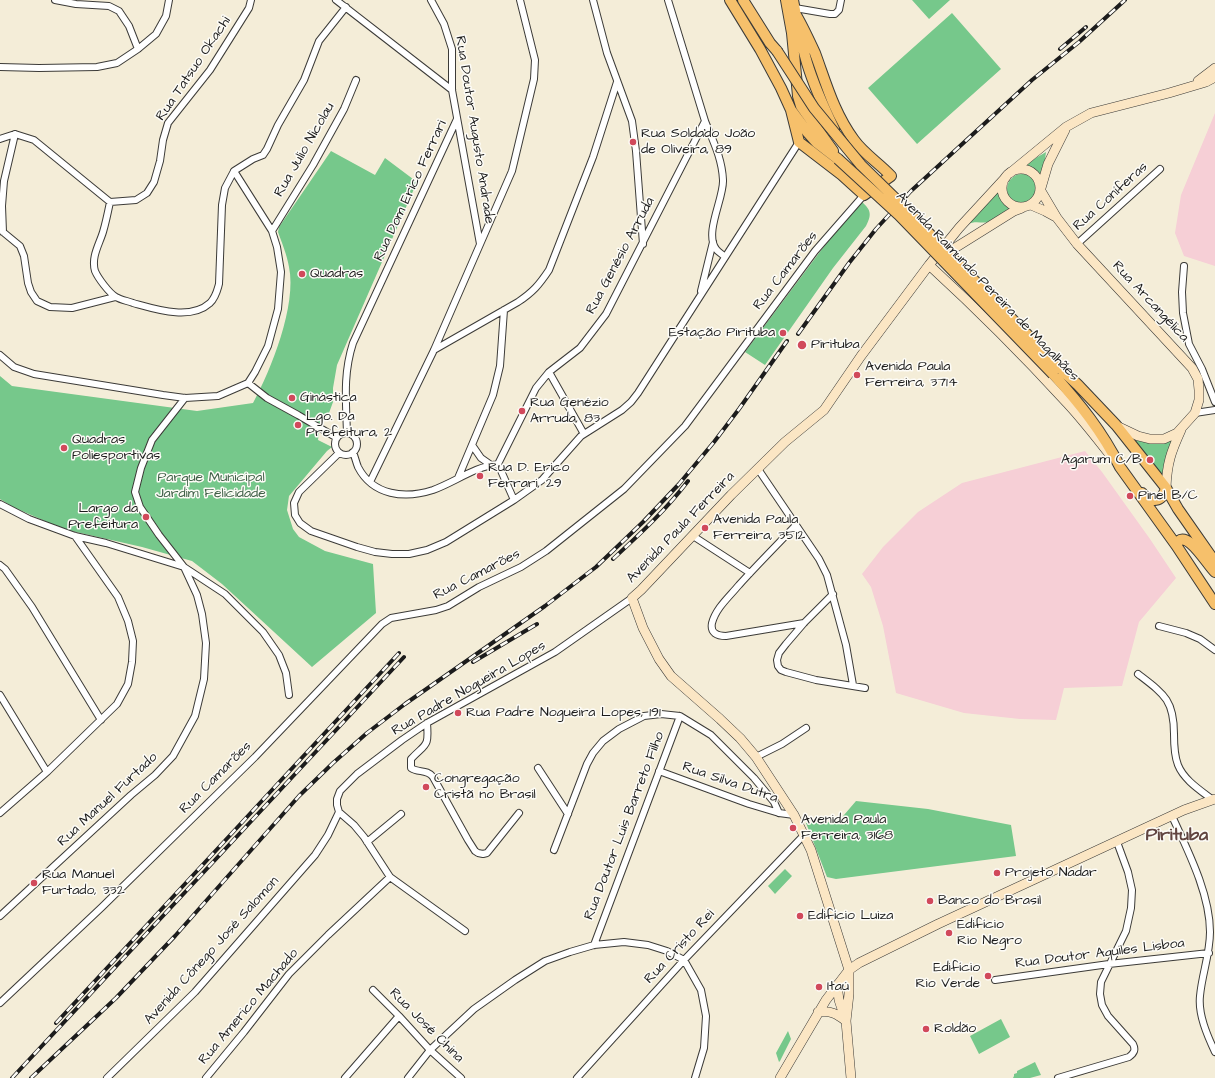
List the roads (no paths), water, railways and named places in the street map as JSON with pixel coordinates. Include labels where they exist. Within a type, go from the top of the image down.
[{"type":"main road","name":"Avenida Raimundo Pereira de Magalhães","points":[[730,0],[760,49],[791,110],[808,133],[816,142],[829,149],[899,215],[1057,372],[1094,423],[1120,467],[1176,545],[1215,604]]},
{"type":"main road","points":[[743,0],[814,108],[838,138],[1057,372]]},
{"type":"main road","points":[[786,0],[792,33],[798,96],[801,106],[829,149]]},
{"type":"main road","points":[[791,110],[799,142],[864,194],[891,176],[883,167],[864,153],[841,120],[795,8]]},
{"type":"main road","points":[[795,8],[807,64],[815,88],[838,138]]},
{"type":"main road","points":[[1195,85],[1215,68]]},
{"type":"main road","name":"Avenida Paula Ferreira","points":[[846,1021],[849,994],[849,970],[811,850],[794,815],[756,757],[740,738],[672,676],[660,659],[643,628],[632,598],[731,495],[785,442],[824,410],[861,356],[929,265],[958,228],[1008,175],[1066,127],[1091,113],[1162,95],[1206,82],[1215,77]]},
{"type":"main road","points":[[1066,127],[1048,164],[1038,197],[1026,207],[1014,211],[929,265],[956,289],[1034,368],[1068,404],[1120,467]]},
{"type":"main road","points":[[799,142],[816,142]]},
{"type":"main road","points":[[1026,207],[1012,205],[1004,198],[1002,187],[1008,175],[1020,169],[1031,172],[1039,180],[1041,190]]},
{"type":"main road","name":"Rua Arcangélica","points":[[1041,190],[1057,218],[1077,244],[1192,368],[1198,379],[1199,390],[1199,400],[1195,414]]},
{"type":"main road","name":"Rua Arcangélica","points":[[1026,207],[1045,211],[1057,218]]},
{"type":"main road","name":"Avenida Raimundo Pereira de Magalhães","points":[[1057,372],[1078,385],[1116,425],[1166,488],[1178,509],[1215,562]]},
{"type":"main road","points":[[1116,425],[1138,436],[1157,440],[1171,437],[1177,433],[1195,414]]},
{"type":"main road","points":[[1129,480],[1145,496],[1152,500],[1160,499],[1164,495],[1166,488],[1168,463],[1172,450],[1182,429]]},
{"type":"main road","points":[[1176,545],[1177,542],[1181,540],[1192,542],[1215,572]]},
{"type":"main road","points":[[1199,580],[1215,598]]},
{"type":"main road","points":[[780,1078],[818,1012],[849,970],[859,963],[938,924],[1184,810],[1214,800]]},
{"type":"main road","points":[[838,984],[839,1000],[846,1021],[851,1078]]},
{"type":"main road","points":[[818,1012],[829,1011],[846,1021]]},
{"type":"street","points":[[55,0],[76,4],[109,6],[119,11],[129,26],[138,50]]},
{"type":"street","points":[[0,67],[96,68],[117,63],[138,50],[156,34],[166,16],[169,0]]},
{"type":"street","name":"Rua Tatsuo Okachi","points":[[110,202],[136,200],[147,193],[154,182],[168,123],[210,70],[249,8],[251,0]]},
{"type":"street","points":[[336,0],[452,90]]},
{"type":"street","name":"Rua Doutor Augusto Andrade","points":[[431,0],[444,24],[452,49],[452,90],[480,244]]},
{"type":"street","points":[[370,482],[434,350],[512,171],[534,79],[535,60],[520,0]]},
{"type":"street","points":[[523,8],[527,0]]},
{"type":"street","points":[[593,0],[607,53],[632,121],[636,151],[643,244]]},
{"type":"street","points":[[668,0],[705,121],[721,160],[723,182],[712,228],[715,248],[725,257]]},
{"type":"street","points":[[795,8],[835,14],[839,10],[841,0]]},
{"type":"street","points":[[0,139],[15,134],[34,140],[110,202],[94,262],[96,271],[103,285],[115,297],[149,308],[174,312],[199,309],[209,303],[216,296],[219,284],[222,205],[225,188],[234,171],[262,155],[267,149],[278,125],[304,80],[319,41],[346,7]]},
{"type":"street","name":"Rua Julio Nicolau","points":[[272,231],[313,165],[344,109],[356,80]]},
{"type":"street","points":[[434,350],[532,293],[549,270],[593,157],[617,82]]},
{"type":"street","name":"Rua Dom Erico Ferrari","points":[[348,434],[345,384],[346,369],[353,343],[457,118]]},
{"type":"street","name":"Rua Genésio Arruda","points":[[498,464],[536,388],[549,372],[580,348],[606,314],[705,121]]},
{"type":"street","points":[[15,134],[4,181],[2,235],[20,246],[24,256],[31,292],[37,301],[50,307],[72,308],[115,297]]},
{"type":"street","points":[[339,453],[298,492],[294,502],[295,515],[300,523],[311,531],[375,552],[404,554],[427,550],[457,535],[514,500],[542,480],[581,436],[622,410],[638,394],[799,142]]},
{"type":"street","name":"Rua Coníferas","points":[[1077,244],[1160,169]]},
{"type":"street","points":[[0,355],[14,367],[34,374],[185,398],[218,396],[248,383],[268,346],[278,309],[281,272],[277,247],[272,231],[234,171]]},
{"type":"street","name":"Rua Camarões","points":[[0,1003],[102,907],[256,757],[382,624],[391,618],[436,610],[448,606],[479,587],[521,567],[546,551],[624,490],[685,426],[815,251],[864,194]]},
{"type":"street","points":[[700,296],[713,242]]},
{"type":"street","points":[[1184,266],[1182,292],[1183,313],[1189,344],[1202,369],[1215,402]]},
{"type":"street","points":[[458,478],[494,395],[500,366],[504,310]]},
{"type":"street","points":[[1185,361],[1189,344]]},
{"type":"street","points":[[549,372],[584,434]]},
{"type":"street","points":[[248,383],[266,398],[337,438]]},
{"type":"street","points":[[184,567],[159,535],[140,507],[135,492],[141,468],[152,440],[185,398]]},
{"type":"street","points":[[1195,414],[1215,410]]},
{"type":"street","points":[[348,434],[354,437],[356,446],[353,452],[344,455],[339,453],[335,442],[340,435],[348,434]]},
{"type":"street","points":[[472,445],[481,458],[491,465]]},
{"type":"street","points":[[353,452],[362,473],[370,482],[386,492],[416,494],[434,489],[476,470],[498,464],[514,500]]},
{"type":"street","points":[[758,469],[819,559],[827,575],[846,645],[852,685]]},
{"type":"street","points":[[0,504],[29,519],[75,536],[106,543],[184,567],[225,594],[263,632],[279,655],[286,673],[289,695]]},
{"type":"street","points":[[796,525],[721,605],[712,623],[712,627],[713,633],[720,636],[726,636],[804,623]]},
{"type":"street","points":[[0,813],[47,772],[117,704],[128,684],[132,662],[133,641],[128,621],[118,597],[75,536]]},
{"type":"street","points":[[693,536],[750,573]]},
{"type":"street","points":[[0,565],[5,569],[32,607],[101,720]]},
{"type":"street","name":"Rua Manuel Furtado","points":[[0,916],[131,795],[155,775],[173,756],[195,716],[204,679],[206,643],[202,614],[197,595],[184,567]]},
{"type":"street","points":[[833,594],[804,623],[779,654],[778,666],[781,670],[816,680],[865,688]]},
{"type":"street","name":"Rua Padre Nogueira Lopes","points":[[315,855],[328,835],[339,812],[337,799],[340,791],[357,774],[427,723],[555,652],[632,598]]},
{"type":"street","points":[[1158,626],[1186,633],[1215,650]]},
{"type":"street","points":[[1138,674],[1160,691],[1169,702],[1174,714],[1174,750],[1177,764],[1184,776],[1214,800]]},
{"type":"street","points":[[0,695],[47,772]]},
{"type":"street","points":[[554,850],[587,764],[593,753],[603,741],[619,729],[644,716],[661,714],[680,716],[710,735],[754,778],[774,802],[779,813]]},
{"type":"street","name":"Rua Doutor Luis Barreto Filho","points":[[594,945],[680,716]]},
{"type":"street","points":[[427,723],[428,741],[425,747],[411,759],[411,768],[416,771],[426,772],[433,777],[475,851],[483,854],[487,853],[519,813]]},
{"type":"street","points":[[756,757],[782,744],[806,728]]},
{"type":"street","points":[[538,768],[568,814]]},
{"type":"street","name":"Rua Silva Dutra","points":[[659,771],[749,804],[779,813],[794,815]]},
{"type":"street","points":[[339,812],[354,825],[390,877],[465,931]]},
{"type":"street","points":[[367,842],[401,814]]},
{"type":"street","points":[[1172,816],[1194,866],[1206,904],[1210,931],[1209,953],[1200,995],[1200,1005],[1206,1029],[1215,1052]]},
{"type":"street","name":"Rua Cristo Rei","points":[[577,1078],[684,960],[804,835]]},
{"type":"street","points":[[1058,1078],[1129,1057],[1134,1051],[1133,1044],[1108,1016],[1102,1005],[1100,994],[1101,982],[1126,931],[1131,908],[1132,890],[1128,872],[1117,842]]},
{"type":"street","name":"Avenida Cônego José Salomon","points":[[107,1078],[195,992],[315,855]]},
{"type":"street","name":"Rua Americo Machado","points":[[206,1078],[289,974],[390,877]]},
{"type":"street","points":[[408,1078],[430,1050],[474,1009],[545,961],[594,945],[624,942],[648,945],[667,951],[684,960],[700,990],[706,1016],[704,1048],[695,1078]]},
{"type":"street","name":"Rua Doutor Aquiles Lisboa","points":[[994,980],[1109,964],[1209,953]]},
{"type":"street","name":"Rua José China","points":[[373,990],[430,1050],[461,1078]]},
{"type":"street","points":[[345,1078],[399,1016]]},
{"type":"railway","points":[[798,334],[849,263],[876,229],[911,191],[1032,80],[1079,42],[1125,0]]},
{"type":"railway","points":[[1060,49],[1086,27]]},
{"type":"railway","points":[[31,1078],[116,998],[175,936],[299,796],[333,763],[367,733],[405,704],[545,606],[596,567],[643,522],[679,484],[714,442],[787,341]]},
{"type":"railway","points":[[613,559],[662,512],[688,481]]},
{"type":"railway","points":[[473,662],[537,624]]},
{"type":"railway","points":[[56,1023],[399,653]]},
{"type":"railway","points":[[12,1078],[404,657]]},
{"type":"place","name":"Rua Soldado João de Oliveira, 89","points":[[633,142]]},
{"type":"place","name":"Quadras","points":[[302,274]]},
{"type":"place","name":"Estação Pirituba","points":[[783,333]]},
{"type":"place","name":"Pirituba","points":[[802,345]]},
{"type":"place","name":"Avenida Paula Ferreira, 3714","points":[[857,375]]},
{"type":"place","name":"Ginástica","points":[[292,398]]},
{"type":"place","name":"Rua Genézio Arruda, 83","points":[[522,411]]},
{"type":"place","name":"Lgo. Da Prefeitura, 2","points":[[298,425]]},
{"type":"place","name":"Quadras Poliesportivas","points":[[64,448]]},
{"type":"place","name":"Agarum C/B","points":[[1150,460]]},
{"type":"place","name":"Rua D. Erico Ferrari, 29","points":[[480,476]]},
{"type":"place","name":"Pinel B/C","points":[[1130,496]]},
{"type":"place","name":"Largo da Prefeitura","points":[[146,517]]},
{"type":"place","name":"Avenida Paula Ferreira, 3512","points":[[705,528]]},
{"type":"place","name":"Rua Padre Nogueira Lopes, 191","points":[[458,713]]},
{"type":"place","name":"Congregação Cristã no Brasil","points":[[426,787]]},
{"type":"place","name":"Avenida Paula Ferreira, 3168","points":[[793,828]]},
{"type":"place","name":"Projeto Nadar","points":[[997,873]]},
{"type":"place","name":"Rua Manuel Furtado, 332","points":[[34,883]]},
{"type":"place","name":"Banco do Brasil","points":[[930,901]]},
{"type":"place","name":"Edifício Luiza","points":[[800,916]]},
{"type":"place","name":"Edifício Rio Negro","points":[[949,933]]},
{"type":"place","name":"Edifício Rio Verde","points":[[988,976]]},
{"type":"place","name":"Itaú","points":[[819,987]]},
{"type":"place","name":"Roldão","points":[[926,1029]]},
{"type":"district","name":"Pirituba","points":[[1177,836]]},
{"type":"park label","name":"Parque Municipal Jardim Felicidade","points":[[211,486]]}]
